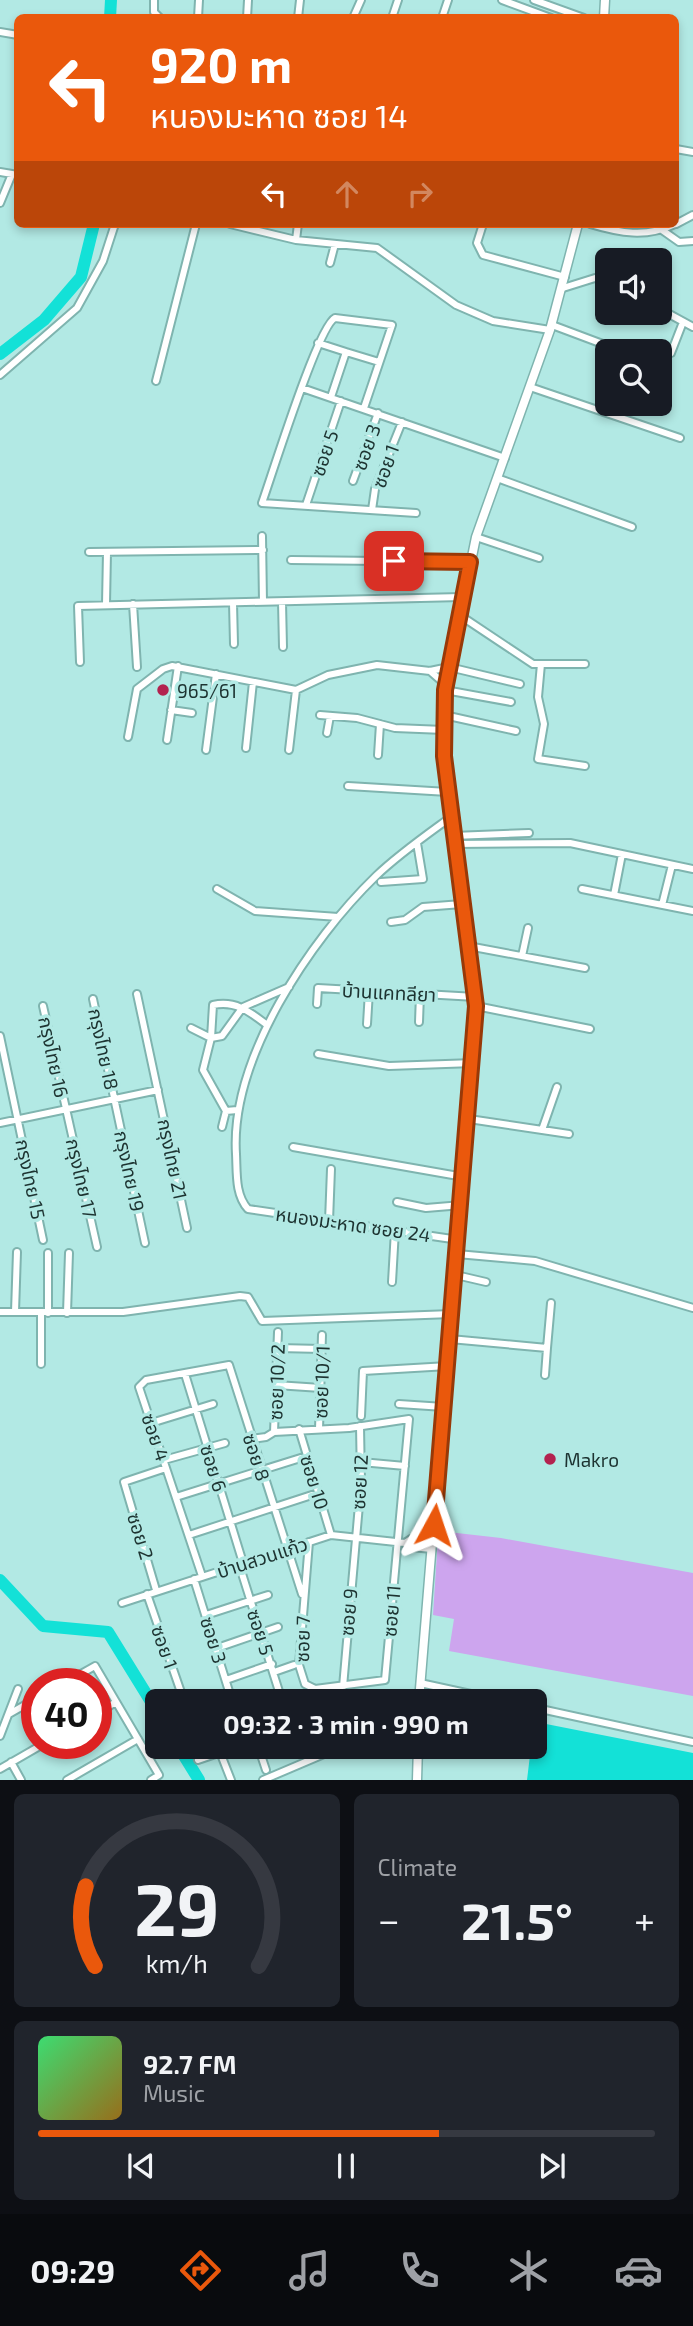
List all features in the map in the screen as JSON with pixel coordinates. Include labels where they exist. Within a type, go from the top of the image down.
[{"type":"street","points":[[502,0],[540,14]]},
{"type":"street","points":[[534,0],[573,14]]},
{"type":"street","points":[[0,203],[14,177]]},
{"type":"street","points":[[0,375],[77,308],[103,261],[114,228]]},
{"type":"street","points":[[156,381],[195,228]]},
{"type":"street","points":[[246,228],[296,240],[377,248],[456,305],[493,321],[551,328],[595,342]]},
{"type":"street","points":[[296,240],[298,228]]},
{"type":"street","points":[[482,228],[477,243],[483,256],[565,278]]},
{"type":"street","points":[[420,1689],[474,1063],[476,1002],[448,792],[444,730],[446,688],[458,614],[476,537],[551,328],[577,228]]},
{"type":"street","points":[[604,228],[622,233],[666,228]]},
{"type":"street","points":[[662,230],[679,242],[693,241]]},
{"type":"street","points":[[330,263],[335,244]]},
{"type":"street","points":[[563,288],[595,278]]},
{"type":"street","points":[[672,316],[693,327]]},
{"type":"street","points":[[364,408],[392,325],[335,318],[330,320],[318,343],[262,503],[416,513]]},
{"type":"street","points":[[672,350],[682,322]]},
{"type":"street","points":[[318,343],[379,362]]},
{"type":"street","points":[[331,397],[346,352]]},
{"type":"street","points":[[530,387],[680,438]]},
{"type":"street","points":[[302,388],[505,458]]},
{"type":"street","name":"ซอย 5","points":[[306,505],[341,401]]},
{"type":"street","name":"ซอย 3","points":[[353,481],[378,413]]},
{"type":"street","name":"ซอย 1","points":[[372,510],[375,489],[402,422]]},
{"type":"street","points":[[497,478],[632,527]]},
{"type":"street","points":[[262,536],[263,602]]},
{"type":"street","points":[[476,537],[539,558]]},
{"type":"street","points":[[89,552],[262,550]]},
{"type":"street","points":[[106,604],[107,552]]},
{"type":"street","points":[[291,560],[470,562]]},
{"type":"street","points":[[80,662],[78,606],[462,597]]},
{"type":"street","points":[[282,601],[283,647]]},
{"type":"street","points":[[233,603],[234,644]]},
{"type":"street","points":[[133,604],[137,667]]},
{"type":"street","points":[[458,614],[527,661],[541,664],[585,664]]},
{"type":"street","points":[[541,664],[538,697],[544,720],[538,759],[585,766]]},
{"type":"street","points":[[128,737],[137,690],[163,669],[178,666],[296,690],[351,668],[393,665],[429,671],[449,667],[520,684]]},
{"type":"street","points":[[167,740],[178,666]]},
{"type":"street","points":[[429,671],[446,688],[511,702]]},
{"type":"street","points":[[206,750],[216,674]]},
{"type":"street","points":[[246,748],[253,682]]},
{"type":"street","points":[[289,750],[296,690]]},
{"type":"street","points":[[171,710],[192,713]]},
{"type":"street","points":[[320,715],[444,730]]},
{"type":"street","points":[[444,715],[516,731]]},
{"type":"street","points":[[327,733],[330,716]]},
{"type":"street","points":[[378,755],[380,724]]},
{"type":"street","points":[[348,786],[448,792]]},
{"type":"street","points":[[226,1111],[237,1110],[239,1096],[267,1025],[289,987],[338,917],[374,878],[451,817]]},
{"type":"street","points":[[454,840],[529,834]]},
{"type":"street","points":[[454,840],[562,843],[693,869]]},
{"type":"street","points":[[381,882],[423,879],[417,843]]},
{"type":"street","points":[[614,895],[622,854]]},
{"type":"street","points":[[662,905],[672,865]]},
{"type":"street","points":[[217,889],[256,911],[338,917]]},
{"type":"street","points":[[582,889],[693,911]]},
{"type":"street","points":[[391,922],[405,920],[423,907],[462,904]]},
{"type":"street","points":[[522,956],[528,928]]},
{"type":"street","points":[[468,946],[585,968]]},
{"type":"street","points":[[222,1127],[226,1111],[203,1070],[211,1038],[213,1005],[243,1007],[289,987]]},
{"type":"street","name":"บ้านแคทลียา","points":[[317,1003],[318,988],[420,994],[476,1002],[590,1029]]},
{"type":"street","points":[[367,1024],[369,991]]},
{"type":"street","name":"กรุงไทย 21","points":[[137,994],[187,1228]]},
{"type":"street","points":[[419,1022],[420,994]]},
{"type":"street","name":"กรุงไทย 18","points":[[93,999],[114,1100]]},
{"type":"street","name":"กรุงไทย 16","points":[[43,1006],[66,1109]]},
{"type":"street","points":[[243,1007],[267,1025]]},
{"type":"street","points":[[191,1028],[211,1038],[222,1036],[243,1007]]},
{"type":"street","name":"กรุงไทย 15","points":[[0,1036],[43,1240]]},
{"type":"street","points":[[318,1054],[389,1066],[474,1063]]},
{"type":"street","points":[[542,1130],[557,1087]]},
{"type":"street","points":[[0,1123],[158,1090]]},
{"type":"street","name":"กรุงไทย 19","points":[[114,1100],[145,1243]]},
{"type":"street","name":"กรุงไทย 17","points":[[66,1109],[97,1247]]},
{"type":"street","name":"หนองมะหาด ซอย 24","points":[[237,1110],[239,1200],[248,1209],[459,1240]]},
{"type":"street","points":[[469,1119],[569,1134]]},
{"type":"street","points":[[293,1147],[464,1177]]},
{"type":"street","points":[[329,1221],[331,1169]]},
{"type":"street","points":[[397,1202],[426,1208],[462,1205]]},
{"type":"street","points":[[392,1282],[395,1230]]},
{"type":"street","points":[[15,1312],[17,1252]]},
{"type":"street","points":[[41,1364],[48,1253]]},
{"type":"street","points":[[68,1313],[69,1253]]},
{"type":"street","points":[[457,1254],[535,1261],[693,1308]]},
{"type":"street","points":[[456,1275],[486,1282]]},
{"type":"street","points":[[0,1312],[123,1312],[240,1296],[248,1297],[262,1321],[452,1314]]},
{"type":"street","points":[[545,1375],[551,1303]]},
{"type":"street","name":"ซอย 10/2","points":[[274,1432],[278,1332]]},
{"type":"street","name":"ซอย 10/1","points":[[319,1429],[322,1335]]},
{"type":"street","points":[[450,1339],[547,1348]]},
{"type":"street","points":[[278,1348],[322,1349]]},
{"type":"street","name":"ซอย 4","points":[[202,1576],[139,1391],[140,1384],[146,1380],[229,1365]]},
{"type":"street","name":"ซอย 8","points":[[229,1365],[287,1549]]},
{"type":"street","points":[[361,1416],[363,1371],[448,1366]]},
{"type":"street","name":"ซอย 6","points":[[185,1374],[241,1563]]},
{"type":"street","points":[[276,1385],[321,1388]]},
{"type":"street","points":[[399,1404],[444,1407]]},
{"type":"street","points":[[151,1423],[213,1405]]},
{"type":"street","name":"ซอย 11","points":[[360,1426],[409,1419],[401,1542],[385,1680]]},
{"type":"street","points":[[251,1439],[266,1437],[274,1432],[299,1429],[360,1426]]},
{"type":"street","name":"ซอย 12","points":[[354,1537],[361,1462],[360,1426]]},
{"type":"street","name":"ซอย 10","points":[[299,1429],[331,1535]]},
{"type":"street","points":[[163,1460],[225,1443]]},
{"type":"street","points":[[176,1497],[307,1455]]},
{"type":"street","points":[[361,1462],[405,1466]]},
{"type":"street","name":"ซอย 2","points":[[156,1590],[124,1482],[166,1468]]},
{"type":"street","points":[[188,1535],[318,1493]]},
{"type":"street","name":"บ้านสวนแก้ว","points":[[122,1603],[331,1535],[401,1542],[411,1547],[432,1545]]},
{"type":"street","name":"ซอย 9","points":[[343,1687],[354,1537]]},
{"type":"street","name":"ซอย 7","points":[[309,1542],[299,1665],[305,1684],[315,1689],[385,1680]]},
{"type":"street","name":"ซอย 7","points":[[287,1549],[303,1596]]},
{"type":"street","name":"ซอย 5","points":[[241,1563],[279,1689]]},
{"type":"street","name":"ซอย 3","points":[[194,1579],[229,1689]]},
{"type":"street","name":"ซอย 1","points":[[147,1594],[180,1689]]},
{"type":"street","points":[[206,1615],[268,1595]]},
{"type":"street","points":[[217,1648],[278,1627]]},
{"type":"street","points":[[226,1680],[294,1665]]},
{"type":"street","points":[[420,1683],[448,1689]]},
{"type":"street","points":[[0,1736],[18,1689]]},
{"type":"street","points":[[112,1695],[159,1775],[151,1780]]},
{"type":"street","points":[[112,1704],[116,1702]]},
{"type":"street","points":[[9,1714],[21,1707]]},
{"type":"street","points":[[547,1710],[693,1742]]},
{"type":"street","points":[[67,1780],[138,1739]]},
{"type":"street","points":[[0,1769],[21,1756]]},
{"type":"street","points":[[223,1759],[231,1780]]},
{"type":"street","points":[[262,1759],[266,1770]]},
{"type":"street","points":[[263,1780],[312,1759]]},
{"type":"street","points":[[417,1780],[418,1759]]},
{"type":"street","points":[[11,1762],[20,1780]]},
{"type":"shaded area","points":[[448,1532],[501,1538],[693,1573],[693,1696],[449,1651],[454,1619],[433,1615],[438,1538]]},
{"type":"water","points":[[547,1724],[693,1753],[693,1780],[527,1780],[530,1759],[547,1759]]},
{"type":"waterway","points":[[110,14],[111,0]]},
{"type":"waterway","points":[[0,354],[44,320],[81,277],[93,228]]},
{"type":"waterway","points":[[0,1580],[43,1626],[108,1632],[145,1692]]},
{"type":"waterway","points":[[186,1759],[199,1780]]},
{"type":"place","name":"965/61","points":[[163,690]]},
{"type":"place","name":"Makro","points":[[550,1459]]},
{"type":"route","points":[[394,561],[470,562],[445,690],[444,756],[476,1006],[474,1063],[434,1525]]}]
